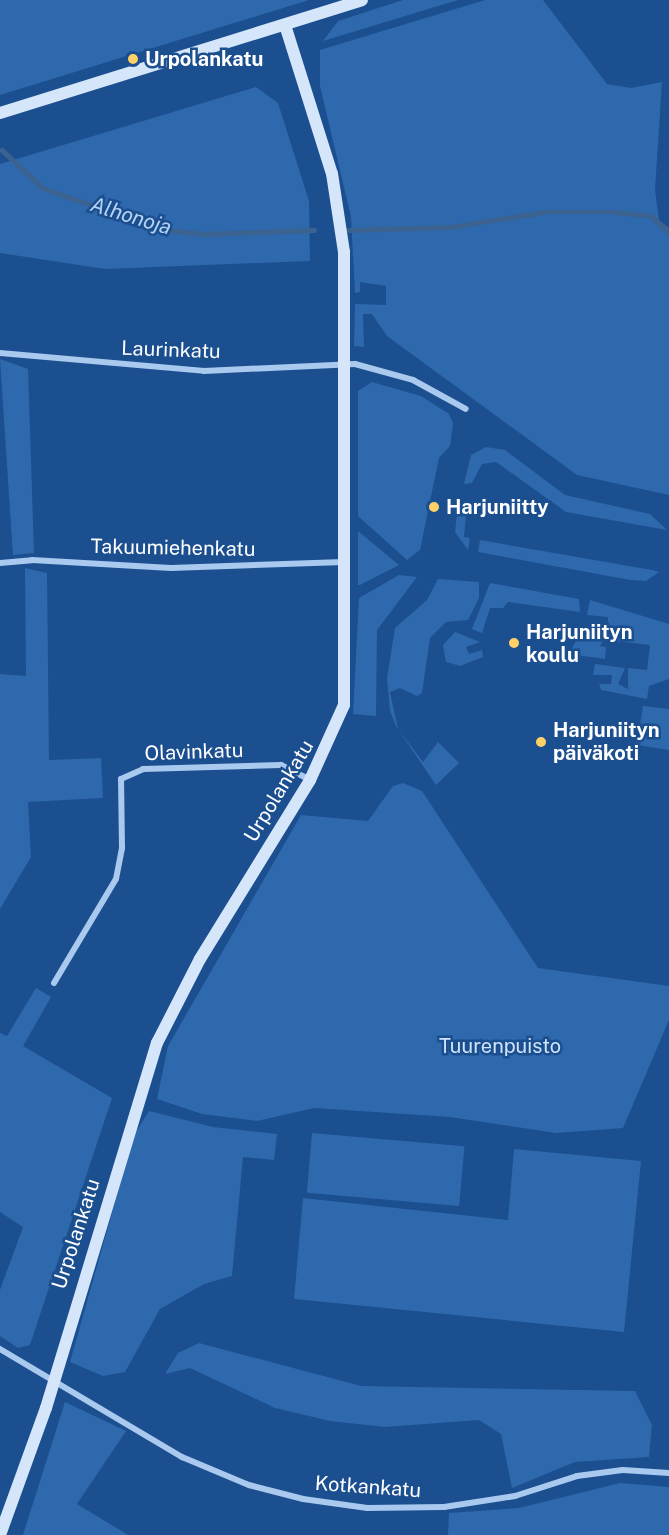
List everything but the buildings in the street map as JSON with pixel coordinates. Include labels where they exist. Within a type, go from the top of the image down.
[{"type":"main road","points":[[0,113],[362,0]]},
{"type":"main road","name":"Urpolankatu","points":[[0,1535],[53,1381],[157,1043],[200,959],[310,780],[344,705],[345,562],[342,363],[344,252],[332,174],[285,25]]},
{"type":"street","name":"Laurinkatu","points":[[0,353],[204,371],[342,363],[413,380],[466,409]]},
{"type":"street","name":"Takuumiehenkatu","points":[[0,563],[32,560],[171,568],[345,562]]},
{"type":"street","name":"Olavinkatu","points":[[54,983],[116,879],[122,848],[121,779],[143,769],[281,765],[310,780]]},
{"type":"street","name":"Kotkankatu","points":[[0,1349],[182,1457],[249,1485],[303,1499],[367,1508],[444,1507],[515,1496],[576,1476],[623,1470],[669,1473]]},
{"type":"green space","points":[[0,0],[309,0],[0,95]]},
{"type":"green space","points":[[403,0],[458,0],[323,41],[338,21]]},
{"type":"green space","points":[[485,0],[543,0],[607,84],[631,88],[662,82],[655,190],[659,220],[669,228],[669,495],[577,475],[387,336],[372,314],[363,314],[364,347],[354,346],[355,304],[386,305],[386,286],[360,282],[360,292],[355,293],[351,217],[320,86],[320,50]]},
{"type":"green space","points":[[256,87],[278,103],[309,201],[310,261],[105,269],[0,253],[0,164]]},
{"type":"green space","points":[[0,359],[28,369],[34,553],[13,555]]},
{"type":"green space","points":[[372,382],[421,396],[449,414],[453,423],[450,446],[439,458],[420,550],[407,560],[358,516],[358,391]]},
{"type":"green space","points":[[486,447],[505,450],[565,495],[650,514],[667,530],[566,512],[496,462],[482,464],[472,483],[464,484],[471,455]]},
{"type":"green space","points":[[467,504],[464,537],[470,538],[468,550],[455,532],[458,505]]},
{"type":"green space","points":[[358,531],[399,565],[360,585],[358,585]]},
{"type":"green space","points":[[480,540],[659,572],[646,581],[630,580],[478,552]]},
{"type":"green space","points":[[25,568],[47,573],[49,760],[101,758],[103,798],[28,802],[31,857],[0,909],[0,674],[26,676]]},
{"type":"green space","points":[[399,575],[417,577],[377,630],[376,716],[353,714],[359,598]]},
{"type":"green space","points":[[438,579],[479,582],[479,598],[468,620],[446,622],[430,638],[422,693],[417,696],[400,688],[390,692],[398,729],[390,711],[387,678],[395,628],[427,600]]},
{"type":"green space","points":[[490,583],[579,599],[580,612],[508,602],[503,608],[490,608],[482,633],[472,629]]},
{"type":"green space","points":[[590,600],[669,624],[669,679],[649,686],[647,699],[601,690],[599,684],[611,684],[612,675],[593,675],[595,664],[625,668],[618,684],[628,689],[628,668],[647,670],[650,645],[607,640],[608,617],[587,615]]},
{"type":"green space","points":[[581,631],[605,637],[600,646],[606,647],[605,659],[569,654]]},
{"type":"green space","points":[[455,632],[480,642],[466,647],[469,654],[482,650],[483,657],[460,666],[446,662],[443,645]]},
{"type":"green space","points":[[643,706],[669,709],[669,750],[637,745]]},
{"type":"green space","points":[[398,729],[423,762],[438,742],[459,763],[436,785]]},
{"type":"green space","name":"Tuurenpuisto","points":[[403,783],[422,791],[538,968],[669,986],[669,1020],[623,1128],[556,1133],[450,1117],[314,1108],[257,1121],[202,1114],[157,1099],[168,1046],[301,815],[368,821],[393,786]]},
{"type":"green space","points":[[36,988],[51,997],[23,1046],[112,1098],[30,1345],[18,1348],[0,1336],[0,1290],[23,1227],[0,1212],[0,1033],[7,1036]]},
{"type":"green space","points":[[149,1111],[213,1127],[277,1134],[274,1160],[243,1157],[232,1276],[204,1284],[160,1309],[125,1372],[103,1376],[70,1362],[134,1135]]},
{"type":"green space","points":[[312,1133],[464,1146],[459,1206],[307,1193]]},
{"type":"green space","points":[[514,1149],[641,1161],[624,1332],[294,1299],[303,1198],[508,1220]]},
{"type":"green space","points":[[199,1343],[361,1386],[635,1391],[652,1425],[649,1457],[575,1462],[512,1488],[501,1434],[479,1420],[385,1427],[330,1421],[275,1408],[190,1368],[165,1374],[178,1353]]},
{"type":"green space","points":[[65,1402],[126,1431],[77,1504],[128,1535],[23,1535]]},
{"type":"green space","points":[[620,1483],[669,1487],[669,1535],[448,1535],[449,1513],[519,1508]]},
{"type":"waterway","name":"Alhonoja","points":[[2,150],[43,188],[160,229],[204,234],[314,230]]},
{"type":"waterway","name":"Alhonoja","points":[[349,230],[450,227],[545,212],[615,212],[651,216],[669,232]]},
{"type":"place","name":"Urpolankatu","points":[[133,59]]},
{"type":"place","name":"Harjuniitty","points":[[434,507]]},
{"type":"place","name":"Harjuniityn koulu","points":[[514,643]]},
{"type":"place","name":"Harjuniityn päiväkoti","points":[[541,742]]}]
